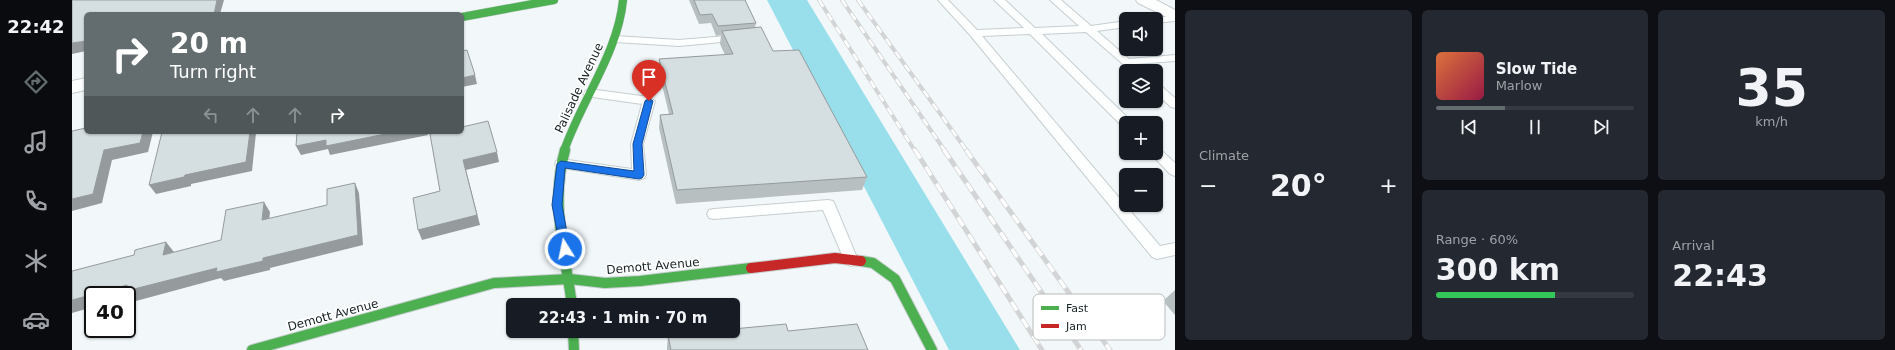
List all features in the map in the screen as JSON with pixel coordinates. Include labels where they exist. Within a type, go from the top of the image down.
[{"type":"street","points":[[464,17],[554,0]]},
{"type":"street","name":"Palisade Avenue","points":[[571,298],[570,279],[557,205],[561,164],[572,129],[615,39],[623,8],[623,0]]},
{"type":"street","points":[[1144,0],[1175,17]]},
{"type":"street","points":[[72,87],[84,84]]},
{"type":"street","name":"Demott Avenue","points":[[252,350],[494,283],[570,279],[605,283],[640,281],[835,258],[872,263],[895,279],[932,350]]},
{"type":"street","points":[[573,338],[574,350]]},
{"type":"lane","points":[[943,0],[974,33],[1157,252],[1175,249]]},
{"type":"lane","points":[[999,0],[1033,31],[1119,116]]},
{"type":"lane","points":[[1055,0],[1128,64]]},
{"type":"lane","points":[[1163,19],[1175,17]]},
{"type":"lane","points":[[974,33],[1090,29],[1119,25]]},
{"type":"lane","points":[[615,39],[679,43],[747,37]]},
{"type":"lane","points":[[1126,62],[1175,58]]},
{"type":"lane","points":[[561,164],[639,175],[637,144],[649,101],[589,93]]},
{"type":"lane","points":[[1163,93],[1175,104]]},
{"type":"lane","points":[[1163,159],[1175,171]]},
{"type":"lane","points":[[714,214],[828,205],[851,260]]},
{"type":"shaded area","points":[[767,0],[807,0],[1020,350],[949,350]]},
{"type":"building","points":[[72,0],[217,0],[214,12],[84,12],[84,41],[72,43]]},
{"type":"building","points":[[694,0],[745,0],[756,23],[718,26],[712,14],[700,15]]},
{"type":"building","points":[[761,27],[773,51],[799,50],[867,177],[677,190],[660,115],[673,114],[659,59],[733,54],[722,31]]},
{"type":"building","points":[[467,50],[475,75],[464,78],[464,51]]},
{"type":"building","points":[[488,121],[497,152],[463,160],[477,215],[418,230],[413,198],[440,191],[430,134],[464,134],[464,127]]},
{"type":"building","points":[[84,128],[84,134],[142,134],[140,143],[104,150],[93,194],[72,199],[72,131]]},
{"type":"building","points":[[162,134],[250,134],[246,162],[185,175],[184,177],[149,185]]},
{"type":"building","points":[[297,134],[385,134],[326,146],[326,140],[296,146]]},
{"type":"building","points":[[355,183],[358,235],[263,258],[263,261],[216,272],[217,268],[136,288],[136,286],[127,285],[84,286],[84,297],[72,300],[72,271],[134,255],[135,250],[166,242],[163,255],[221,240],[226,210],[264,202],[262,220],[327,205],[327,189]]},
{"type":"building","points":[[786,324],[788,331],[857,324],[868,350],[671,350],[669,338],[740,338],[740,328]]},
{"type":"railway","points":[[819,0],[915,151]]},
{"type":"railway","points":[[842,0],[945,151]]},
{"type":"railway","points":[[858,0],[967,151]]},
{"type":"railway","points":[[915,150],[1033,336]]},
{"type":"railway","points":[[944,150],[1043,294]]},
{"type":"railway","points":[[966,150],[1070,294]]},
{"type":"railway","points":[[1036,340],[1042,350]]},
{"type":"railway","points":[[1074,340],[1081,350]]},
{"type":"railway","points":[[1103,340],[1110,350]]},
{"type":"traffic: fast","points":[[464,17],[554,0]]},
{"type":"traffic: fast","points":[[571,298],[559,217],[558,181],[564,151],[569,138],[616,34],[621,17],[623,0]]},
{"type":"traffic: fast","points":[[861,261],[873,263],[895,279],[932,350]]},
{"type":"traffic: fast","points":[[252,350],[494,283],[570,279],[605,283],[640,281],[751,268]]},
{"type":"traffic: fast","points":[[573,338],[574,350]]},
{"type":"traffic: jam","points":[[751,268],[835,258],[861,261]]},
{"type":"route","points":[[565,249],[557,205],[561,164],[639,175],[637,144],[649,101]]}]
